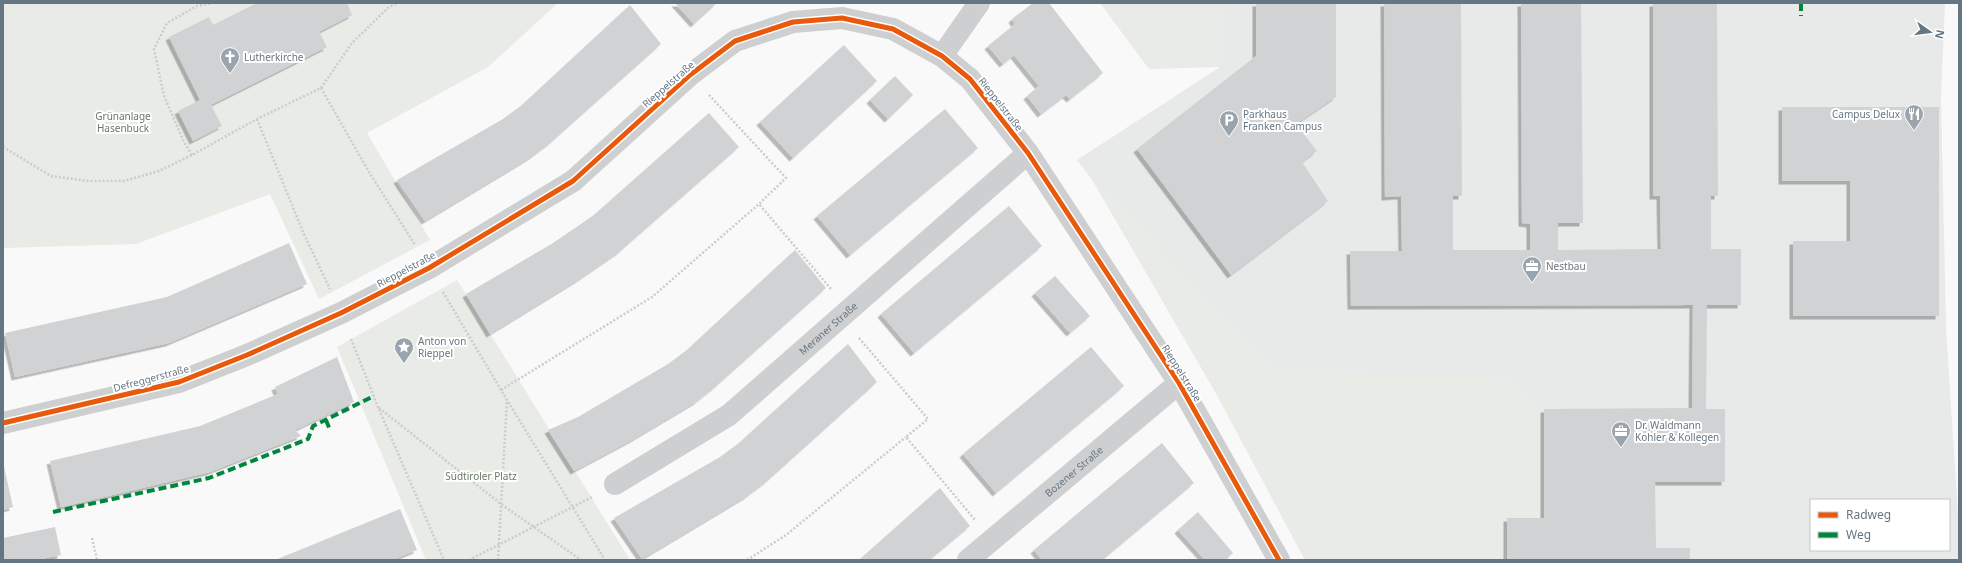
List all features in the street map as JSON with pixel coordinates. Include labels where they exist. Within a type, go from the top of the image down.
[{"type":"street","points":[[942,56],[979,3]]},
{"type":"street","name":"Rieppelstraße","points":[[341,313],[429,268],[573,180],[690,75],[735,41],[792,22],[842,18],[893,28],[942,56],[970,79],[1028,153],[1179,383],[1279,560]]},
{"type":"street","name":"Meraner Straße","points":[[615,484],[729,415],[1028,153]]},
{"type":"street","name":"Defreggerstraße","points":[[3,423],[179,382],[247,355],[341,313]]},
{"type":"street","name":"Bozener Straße","points":[[968,560],[1179,383]]},
{"type":"path","points":[[192,155],[184,142],[164,96],[154,49],[167,23],[197,6],[212,3]]},
{"type":"path","points":[[389,7],[390,3]]},
{"type":"path","points":[[3,147],[50,176],[89,181],[124,181],[160,171],[257,119],[321,88],[352,43],[389,7],[398,3]]},
{"type":"path","points":[[501,390],[652,296],[759,204],[786,178],[690,75]]},
{"type":"path","points":[[321,88],[369,172],[429,268],[507,400],[605,560]]},
{"type":"path","points":[[257,119],[302,232],[341,313],[378,407],[444,560]]},
{"type":"path","points":[[747,560],[786,534],[928,419],[759,204]]},
{"type":"path","points":[[498,560],[507,400]]},
{"type":"path","points":[[378,407],[501,504],[581,560]]},
{"type":"path","points":[[906,437],[992,540]]},
{"type":"path","points":[[469,560],[573,508],[615,484]]},
{"type":"path","points":[[92,538],[97,560]]},
{"type":"shaded area","points":[[1220,3],[1945,3],[1941,97],[1946,327],[1959,530],[1959,560],[1305,560],[1217,395],[1093,181],[1077,160],[1220,67]]},
{"type":"green space","name":"Grünanlage Hasenbuck","points":[[3,3],[558,3],[488,67],[367,133],[430,240],[319,299],[270,194],[136,244],[3,248]]},
{"type":"green space","points":[[1100,3],[1220,3],[1220,67],[1149,69]]},
{"type":"green space","points":[[1093,181],[1278,370],[1506,379],[1544,409],[1544,518],[1507,518],[1507,560],[1305,560],[1217,395]]},
{"type":"green space","name":"Südtiroler Platz","points":[[457,280],[630,560],[426,560],[337,347]]},
{"type":"building","name":"Lutherkirche","points":[[257,3],[347,3],[352,15],[319,32],[327,47],[211,105],[222,126],[193,141],[178,111],[200,100],[169,37],[209,17],[213,25]]},
{"type":"building","points":[[675,3],[717,3],[694,24]]},
{"type":"building","points":[[1033,3],[1049,3],[1103,73],[1070,99],[1066,95],[1041,114],[1027,96],[1039,86],[1014,55],[1003,64],[988,46],[1015,24],[1012,19]]},
{"type":"building","name":"Parkhaus Franken Campus","points":[[1256,3],[1336,3],[1336,97],[1296,124],[1317,151],[1302,162],[1328,201],[1231,275],[1137,149],[1256,56]]},
{"type":"building","points":[[1384,3],[1461,3],[1462,196],[1453,196],[1453,250],[1530,250],[1530,224],[1522,223],[1521,3],[1581,3],[1583,223],[1558,223],[1558,250],[1661,249],[1660,196],[1653,196],[1653,3],[1717,3],[1718,196],[1711,196],[1711,249],[1741,249],[1741,305],[1707,305],[1706,409],[1725,409],[1725,482],[1655,482],[1656,548],[1690,548],[1690,560],[1507,560],[1507,518],[1544,518],[1544,409],[1692,408],[1693,305],[1351,306],[1350,251],[1402,251],[1401,196],[1385,197]]},
{"type":"building","points":[[630,5],[661,44],[550,143],[531,157],[425,221],[397,180],[503,119],[522,105]]},
{"type":"building","points":[[844,45],[877,81],[793,158],[760,122]]},
{"type":"building","points":[[895,76],[913,95],[888,119],[870,100]]},
{"type":"building","points":[[1782,107],[1939,107],[1939,316],[1793,316],[1793,241],[1850,241],[1850,181],[1782,181]]},
{"type":"building","points":[[945,109],[978,148],[850,255],[817,216]]},
{"type":"building","points":[[709,113],[739,147],[619,252],[578,280],[490,334],[466,294],[553,243],[594,215]]},
{"type":"building","points":[[1009,206],[1042,246],[914,353],[881,314]]},
{"type":"building","points":[[289,243],[307,284],[169,343],[15,377],[5,333],[167,297]]},
{"type":"building","points":[[795,250],[826,288],[715,387],[696,402],[632,440],[574,471],[548,430],[578,417],[668,364],[687,350]]},
{"type":"building","points":[[1055,276],[1090,316],[1070,333],[1035,293]]},
{"type":"building","points":[[848,344],[877,382],[767,481],[747,496],[642,559],[614,518],[720,457],[739,443]]},
{"type":"building","points":[[1091,347],[1124,386],[996,493],[963,454]]},
{"type":"building","points":[[337,357],[354,402],[295,430],[301,436],[210,472],[61,507],[50,461],[200,426],[278,394],[275,387]]},
{"type":"building","points":[[1162,443],[1194,483],[1102,560],[1042,560],[1034,550]]},
{"type":"building","points":[[3,462],[13,507],[3,510]]},
{"type":"building","points":[[940,488],[970,526],[929,560],[859,560]]},
{"type":"building","points":[[400,509],[417,550],[392,560],[275,560]]},
{"type":"building","points":[[1198,512],[1233,553],[1225,560],[1205,560],[1178,530]]},
{"type":"building","points":[[55,527],[61,555],[36,560],[3,560],[3,538]]},
{"type":"marked path","points":[[1801,3],[1801,16]]},
{"type":"marked path","points":[[53,512],[209,478],[308,439],[313,426],[374,396]]},
{"type":"marked path","points":[[326,420],[330,430]]},
{"type":"cycle path","points":[[3,423],[179,382],[247,355],[341,313],[429,268],[573,181],[690,75],[735,41],[793,22],[842,18],[893,29],[942,56],[970,79],[1028,153],[1179,383],[1279,560]]},
{"type":"place","name":"Lutherkirche","points":[[230,74]]},
{"type":"place","name":"Campus Delux","points":[[1914,131]]},
{"type":"place","name":"Parkhaus Franken Campus","points":[[1229,137]]},
{"type":"place","name":"Nestbau","points":[[1532,283]]},
{"type":"place","name":"Anton von Rieppel","points":[[404,364]]},
{"type":"place","name":"Dr. Waldmann Kohler & Kollegen","points":[[1621,448]]}]
